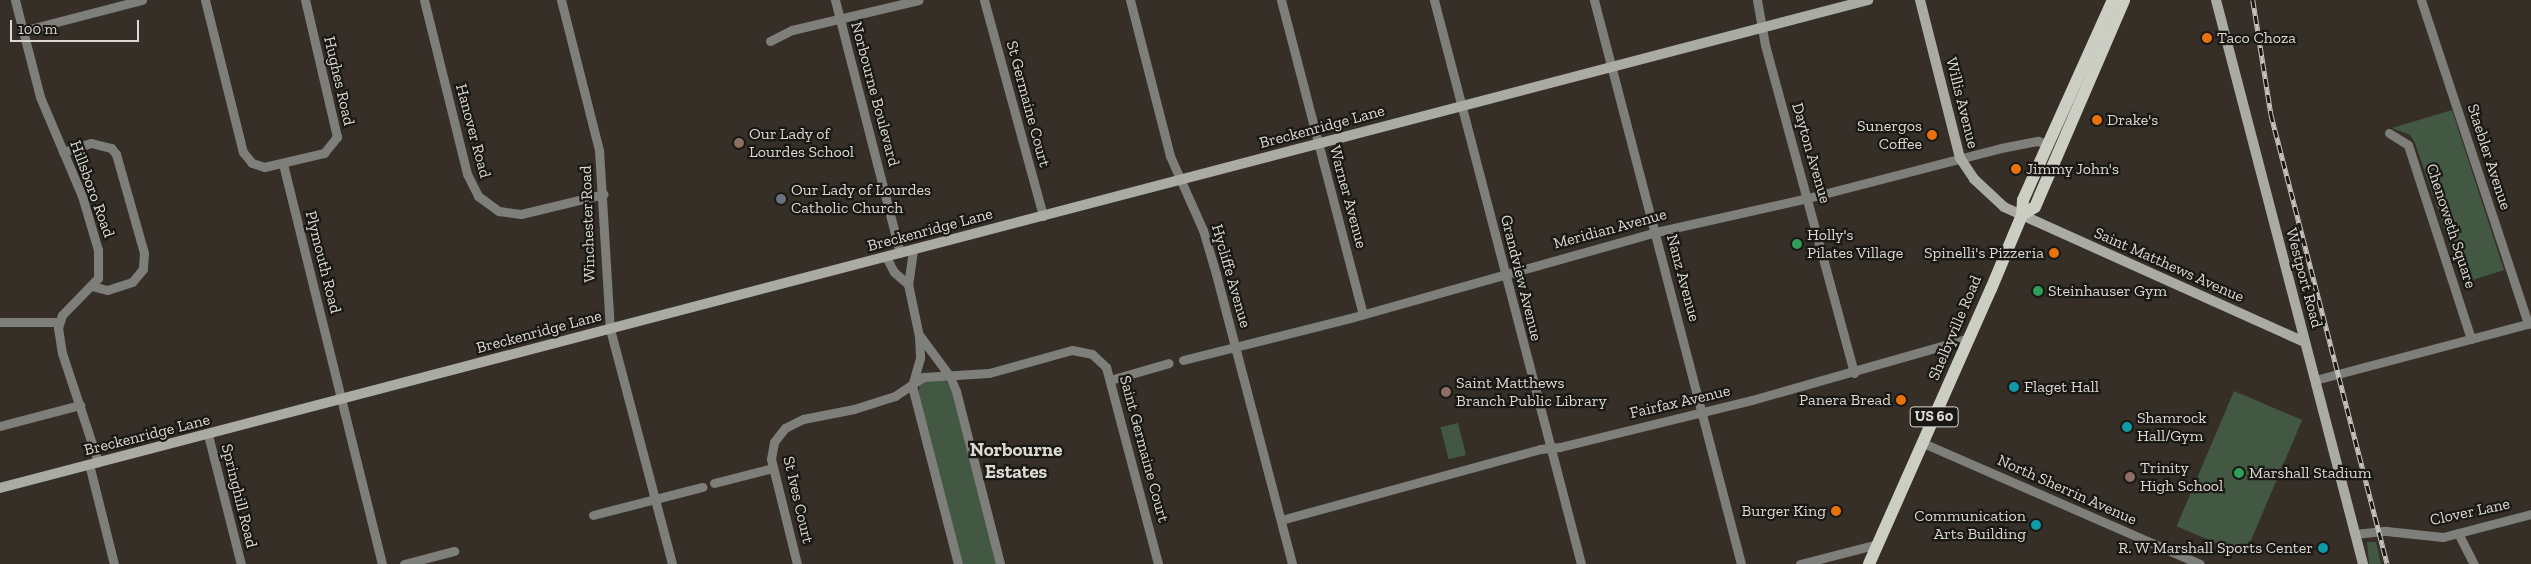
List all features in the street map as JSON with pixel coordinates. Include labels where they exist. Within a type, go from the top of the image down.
[{"type":"main road","name":"Breckenridge Lane","points":[[0,488],[1868,0]]},
{"type":"main road","name":"Willis Avenue","points":[[1920,0],[1960,158],[1974,179],[2004,207],[2022,215]]},
{"type":"main road","name":"Shelbyville Road","points":[[1870,564],[2022,215],[2023,200],[2113,0]]},
{"type":"main road","name":"Shelbyville Road","points":[[2022,215],[2035,207],[2124,0]]},
{"type":"main road","name":"Westport Road","points":[[2216,0],[2363,564]]},
{"type":"main road","name":"Saint Matthews Avenue","points":[[2022,215],[2305,342]]},
{"type":"street","name":"Hillsboro Road","points":[[15,0],[40,97],[82,196],[98,250],[100,271],[92,286],[67,309],[59,322]]},
{"type":"street","points":[[22,31],[142,0]]},
{"type":"street","points":[[205,0],[243,152],[256,166],[283,164]]},
{"type":"street","name":"Hughes Road","points":[[283,164],[324,152],[337,137],[304,0]]},
{"type":"street","name":"Hanover Road","points":[[424,0],[467,174],[478,196],[499,211],[521,214],[604,194]]},
{"type":"street","name":"Winchester Road","points":[[561,0],[599,150],[604,194],[606,285],[610,329],[672,564]]},
{"type":"street","name":"Norbourne Boulevard","points":[[835,0],[900,253]]},
{"type":"street","points":[[770,41],[792,30],[920,0]]},
{"type":"street","name":"St Germaine Court","points":[[984,0],[1043,216]]},
{"type":"street","name":"Hycliffe Avenue","points":[[1130,0],[1170,156],[1206,238],[1292,564]]},
{"type":"street","name":"Warner Avenue","points":[[1280,0],[1363,314]]},
{"type":"street","name":"Grandview Avenue","points":[[1434,0],[1581,564]]},
{"type":"street","name":"Nanz Avenue","points":[[1594,0],[1741,564]]},
{"type":"street","name":"Dayton Avenue","points":[[1757,0],[1762,28],[1854,372]]},
{"type":"street","name":"Staebler Avenue","points":[[2421,0],[2530,324]]},
{"type":"street","name":"Chenoweth Square","points":[[2389,133],[2408,145],[2471,339]]},
{"type":"street","name":"Meridian Avenue","points":[[1183,360],[1363,314],[1656,232],[1808,198],[1960,158],[2038,141],[2048,145]]},
{"type":"street","points":[[64,152],[91,143],[111,148],[116,154],[144,253],[143,269],[132,282],[107,290],[92,286]]},
{"type":"street","name":"Plymouth Road","points":[[283,164],[382,564]]},
{"type":"street","points":[[913,250],[908,284],[919,336],[920,358],[912,386],[958,564]]},
{"type":"street","points":[[886,256],[894,272],[908,284]]},
{"type":"street","points":[[0,322],[59,322],[62,353],[80,405],[94,463],[114,564]]},
{"type":"street","points":[[2315,380],[2530,324]]},
{"type":"street","points":[[919,336],[949,374],[956,391],[1000,564]]},
{"type":"street","name":"Fairfax Avenue","points":[[1281,520],[1550,448],[1702,412],[1854,372],[1969,338]]},
{"type":"street","name":"Saint Germaine Court","points":[[949,374],[958,377],[989,373],[1056,352],[1086,352],[1103,363],[1110,380],[1158,564]]},
{"type":"street","points":[[1110,380],[1169,363]]},
{"type":"street","points":[[912,386],[924,377],[949,374]]},
{"type":"street","name":"St Ives Court","points":[[797,564],[774,468],[774,442],[780,432],[792,423],[881,401],[912,386]]},
{"type":"street","points":[[0,426],[80,405]]},
{"type":"street","name":"Springhill Road","points":[[208,435],[241,564]]},
{"type":"street","name":"North Sherrin Avenue","points":[[1923,443],[2200,564]]},
{"type":"street","points":[[714,483],[774,468]]},
{"type":"street","points":[[593,515],[702,487]]},
{"type":"street","name":"Clover Lane","points":[[2355,534],[2386,531],[2431,538],[2531,514]]},
{"type":"street","points":[[2458,533],[2474,564]]},
{"type":"street","points":[[1800,564],[1878,544]]},
{"type":"street","points":[[404,564],[454,551]]},
{"type":"green space","points":[[2452,110],[2504,270],[2463,283],[2415,143],[2410,135],[2392,128]]},
{"type":"green space","points":[[926,380],[945,380],[952,390],[997,564],[961,564],[918,394],[920,384]]},
{"type":"green space","name":"Marshall Stadium","points":[[2234,391],[2302,420],[2245,555],[2177,526]]},
{"type":"green space","points":[[1458,423],[1466,455],[1449,459],[1441,427]]},
{"type":"green space","points":[[2367,542],[2376,542],[2381,564],[2369,564]]},
{"type":"railway","points":[[2253,0],[2271,114],[2387,564]]},
{"type":"place","name":"Taco Choza","points":[[2207,38]]},
{"type":"place","name":"Drake's","points":[[2097,120]]},
{"type":"place","name":"Sunergos Coffee","points":[[1932,135]]},
{"type":"place","name":"Our Lady of Lourdes School","points":[[739,143]]},
{"type":"place","name":"Jimmy John's","points":[[2016,169]]},
{"type":"place","name":"Our Lady of Lourdes Catholic Church","points":[[781,199]]},
{"type":"place","name":"Holly's Pilates Village","points":[[1797,244]]},
{"type":"place","name":"Spinelli's Pizzeria","points":[[2054,253]]},
{"type":"place","name":"Steinhauser Gym","points":[[2038,291]]},
{"type":"place","name":"Flaget Hall","points":[[2014,387]]},
{"type":"place","name":"Saint Matthews Branch Public Library","points":[[1446,392]]},
{"type":"place","name":"Panera Bread","points":[[1901,400]]},
{"type":"place","name":"Shamrock Hall/Gym","points":[[2127,427]]},
{"type":"place","name":"Marshall Stadium","points":[[2239,473]]},
{"type":"place","name":"Trinity High School","points":[[2130,477]]},
{"type":"place","name":"Burger King","points":[[1836,511]]},
{"type":"place","name":"Communication Arts Building","points":[[2036,525]]},
{"type":"place","name":"R. W Marshall Sports Center","points":[[2323,548]]},
{"type":"district","name":"Norbourne Estates","points":[[1016,461]]}]
